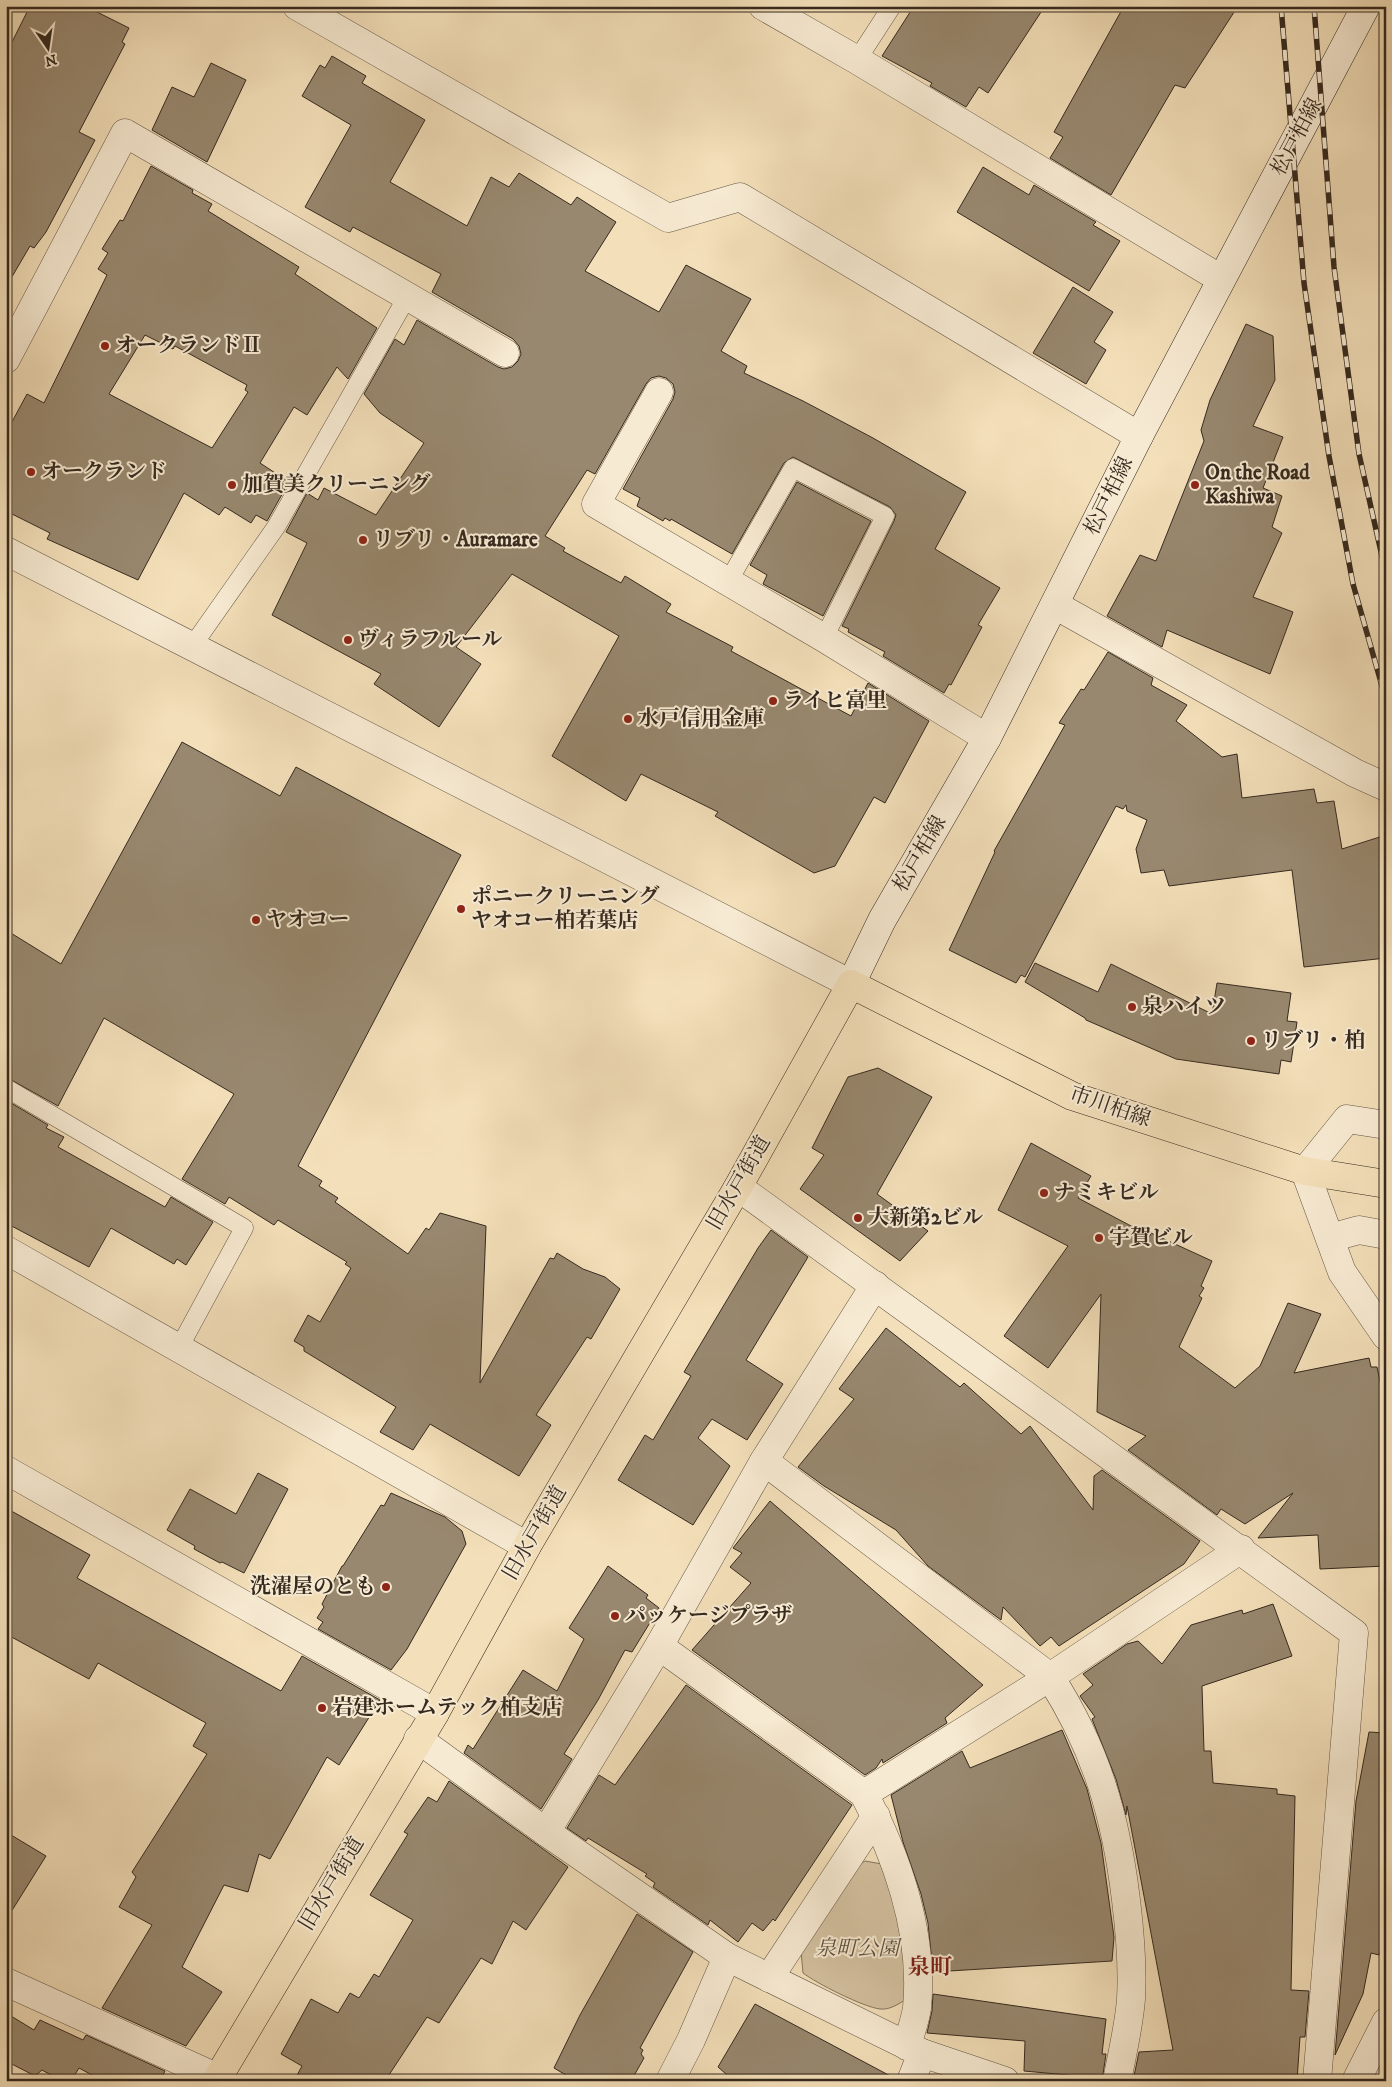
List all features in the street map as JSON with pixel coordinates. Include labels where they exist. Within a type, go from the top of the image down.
[{"type":"main road","name":"市川柏線","points":[[851,984],[1072,1096],[1305,1171],[1386,1184]]},
{"type":"main road","name":"旧水戸街道","points":[[217,2079],[435,1713],[527,1546],[738,1186],[851,984]]},
{"type":"street","points":[[297,6],[668,218],[740,197],[1139,436]]},
{"type":"street","points":[[763,6],[857,60],[1221,279]]},
{"type":"street","name":"松戸柏線","points":[[851,984],[882,920],[986,738],[1055,606],[1139,436],[1366,6]]},
{"type":"street","points":[[6,359],[124,133],[505,354]]},
{"type":"street","points":[[659,392],[596,504],[824,638],[986,738]]},
{"type":"street","points":[[6,551],[193,645],[851,984]]},
{"type":"street","points":[[1055,606],[1355,773],[1386,787]]},
{"type":"street","points":[[1386,1125],[1347,1119],[1305,1171],[1342,1272],[1386,1336]]},
{"type":"street","points":[[738,1186],[1241,1549],[1354,1633],[1317,2081]]},
{"type":"street","points":[[1330,1238],[1359,1230],[1386,1235]]},
{"type":"street","points":[[6,1250],[527,1546]]},
{"type":"street","points":[[546,1832],[659,1646],[764,1461],[875,1285]]},
{"type":"street","points":[[764,1461],[1050,1677],[1071,1710],[1101,1778],[1122,1864],[1132,1945],[1128,2026],[1117,2081]]},
{"type":"street","points":[[6,1470],[435,1713]]},
{"type":"street","points":[[769,1978],[870,1805],[1050,1677],[1241,1549]]},
{"type":"street","points":[[659,1646],[870,1805],[901,1876],[917,1956],[917,2010],[911,2081]]},
{"type":"street","points":[[418,1739],[546,1832],[727,1957],[914,2049],[1005,2081]]},
{"type":"street","points":[[670,2081],[691,2040],[727,1957]]},
{"type":"street","points":[[6,1982],[217,2079]]},
{"type":"street","points":[[1356,2081],[1386,2022]]},
{"type":"lane","points":[[857,60],[892,6]]},
{"type":"lane","points":[[193,645],[276,526],[407,296]]},
{"type":"lane","points":[[728,582],[793,468],[885,516],[824,638]]},
{"type":"lane","points":[[6,1088],[244,1228],[179,1348]]},
{"type":"green space","name":"泉町公園","points":[[865,1861],[882,1864],[894,1896],[901,1930],[905,2000],[887,2009],[872,2007],[852,1999],[803,1973],[801,1951],[850,1871]]},
{"type":"building","points":[[30,6],[85,6],[129,28],[122,42],[125,44],[79,132],[95,140],[46,232],[34,248],[30,246],[6,287],[6,54]]},
{"type":"building","points":[[914,6],[1045,6],[988,93],[979,87],[966,107],[930,86],[932,83],[882,56]]},
{"type":"building","points":[[1124,6],[1238,6],[1185,88],[1175,85],[1111,195],[1050,158],[1063,137],[1054,132]]},
{"type":"building","points":[[332,56],[366,76],[362,83],[425,120],[390,182],[467,226],[491,177],[509,187],[519,173],[571,205],[577,197],[616,222],[585,271],[659,312],[686,265],[751,299],[721,351],[747,366],[744,373],[803,401],[873,438],[966,492],[935,549],[1000,588],[978,625],[982,627],[951,685],[949,684],[944,693],[883,656],[885,652],[848,632],[849,629],[842,626],[894,521],[896,515],[890,507],[793,457],[784,463],[732,554],[671,519],[670,521],[665,518],[663,521],[637,506],[640,498],[623,489],[673,399],[675,392],[673,384],[666,378],[659,376],[651,378],[646,384],[595,474],[587,470],[545,536],[565,548],[563,551],[621,583],[625,576],[671,604],[666,612],[733,647],[731,651],[851,716],[868,683],[929,721],[885,803],[874,797],[835,866],[814,873],[715,816],[718,812],[641,774],[626,801],[552,756],[619,636],[512,574],[456,647],[481,664],[439,727],[374,684],[381,674],[272,615],[307,543],[286,532],[307,493],[318,500],[324,488],[376,515],[424,443],[380,413],[364,394],[395,339],[404,345],[417,320],[504,369],[512,367],[518,361],[521,354],[519,346],[513,339],[432,292],[441,274],[353,227],[350,232],[305,207],[351,125],[302,96],[320,65],[325,68]]},
{"type":"building","points":[[211,63],[246,80],[207,162],[152,130],[172,87],[194,97]]},
{"type":"building","points":[[151,166],[193,190],[192,193],[212,204],[208,211],[299,267],[295,274],[377,328],[348,379],[337,367],[307,415],[294,407],[260,463],[289,482],[267,521],[256,515],[251,523],[225,507],[219,515],[184,493],[138,580],[47,539],[50,533],[6,511],[6,433],[27,394],[44,403],[107,275],[98,269],[108,253],[102,249],[120,220],[123,221]],"holes":[[[145,335],[173,349],[175,346],[247,385],[245,390],[248,392],[212,448],[109,394]]]},
{"type":"building","points":[[983,167],[1029,195],[1034,185],[1096,222],[1093,225],[1120,241],[1089,291],[957,212]]},
{"type":"building","points":[[1073,287],[1113,312],[1094,342],[1106,350],[1086,384],[1033,353]]},
{"type":"building","points":[[1246,324],[1273,336],[1275,380],[1253,426],[1283,437],[1263,488],[1282,496],[1272,527],[1282,533],[1253,597],[1293,612],[1270,674],[1167,630],[1162,647],[1107,616],[1140,555],[1156,561],[1204,441],[1201,430],[1210,400]]},
{"type":"building","points":[[797,482],[871,521],[823,616],[763,584],[767,575],[750,565]]},
{"type":"building","points":[[1108,652],[1153,678],[1151,685],[1187,705],[1176,721],[1222,757],[1237,754],[1242,798],[1314,789],[1317,803],[1334,801],[1342,849],[1386,835],[1386,958],[1304,967],[1292,870],[1169,886],[1164,870],[1141,873],[1136,849],[1147,820],[1127,811],[1126,805],[1123,809],[1116,806],[1025,977],[1021,975],[1016,983],[949,950],[994,851],[1065,725],[1059,723],[1081,689],[1084,690]]},
{"type":"building","points":[[182,742],[280,796],[296,767],[461,855],[298,1166],[322,1181],[319,1186],[338,1198],[335,1202],[408,1254],[426,1228],[429,1230],[440,1213],[486,1226],[480,1383],[550,1258],[554,1259],[557,1253],[583,1269],[605,1277],[620,1289],[591,1339],[587,1337],[536,1415],[551,1425],[519,1476],[430,1424],[413,1450],[380,1432],[396,1407],[304,1351],[304,1347],[294,1341],[308,1315],[320,1322],[351,1268],[345,1264],[347,1262],[278,1220],[274,1225],[229,1197],[225,1204],[182,1179],[234,1094],[104,1018],[58,1106],[6,1077],[6,930],[61,964]]},
{"type":"building","points":[[1035,963],[1098,992],[1111,964],[1212,1014],[1217,983],[1291,993],[1287,1021],[1297,1022],[1291,1062],[1281,1060],[1279,1074],[1176,1059],[1086,1020],[1025,982]]},
{"type":"building","points":[[878,1068],[932,1097],[877,1194],[928,1231],[900,1261],[800,1189],[824,1155],[812,1148],[848,1077]]},
{"type":"building","points":[[6,1100],[48,1125],[46,1128],[64,1137],[58,1147],[165,1207],[171,1197],[213,1222],[186,1265],[177,1259],[174,1264],[111,1228],[89,1267],[6,1223]]},
{"type":"building","points":[[1031,1143],[1091,1176],[1078,1198],[1150,1236],[1151,1233],[1212,1261],[1201,1286],[1204,1288],[1199,1296],[1202,1298],[1179,1347],[1235,1388],[1260,1366],[1288,1303],[1321,1314],[1294,1373],[1369,1358],[1371,1367],[1377,1367],[1386,1409],[1386,1566],[1320,1569],[1318,1535],[1258,1538],[1293,1493],[1245,1524],[1221,1509],[1217,1515],[1128,1450],[1146,1436],[1097,1412],[1101,1294],[1048,1368],[1004,1336],[1068,1246],[998,1210]]},
{"type":"building","points":[[771,1230],[808,1257],[746,1360],[783,1384],[747,1440],[712,1419],[698,1438],[730,1466],[693,1525],[618,1480],[645,1435],[653,1440],[691,1376],[684,1372],[758,1248]]},
{"type":"building","points":[[886,1328],[960,1387],[964,1383],[1021,1434],[1030,1426],[1093,1510],[1094,1476],[1102,1470],[1200,1541],[1184,1564],[1059,1646],[1051,1637],[1040,1646],[1003,1607],[1001,1620],[928,1566],[896,1530],[824,1486],[798,1467],[854,1399],[839,1389]]},
{"type":"building","points":[[258,1473],[288,1489],[244,1573],[194,1549],[195,1546],[167,1530],[190,1489],[236,1514]]},
{"type":"building","name":"洗濯屋のとも","points":[[391,1493],[445,1517],[462,1531],[466,1544],[407,1649],[391,1670],[318,1629],[323,1622],[317,1618],[324,1607],[322,1604],[342,1566],[381,1505],[384,1506]]},
{"type":"building","points":[[770,1501],[983,1685],[945,1718],[947,1723],[883,1763],[882,1759],[876,1768],[865,1775],[692,1650],[751,1583],[730,1567],[742,1553],[733,1548]]},
{"type":"building","points":[[6,1508],[90,1555],[77,1578],[281,1691],[302,1656],[380,1700],[339,1765],[327,1757],[270,1859],[259,1854],[248,1892],[224,1885],[182,1967],[222,1992],[186,2046],[102,2008],[152,1925],[119,1907],[136,1877],[132,1872],[207,1754],[193,1746],[206,1723],[98,1663],[89,1679],[6,1634]]},
{"type":"building","points":[[608,1566],[648,1595],[646,1598],[659,1608],[632,1652],[625,1650],[598,1700],[564,1754],[572,1759],[541,1809],[464,1753],[468,1745],[473,1749],[523,1670],[557,1691],[584,1639],[569,1628]]},
{"type":"building","points":[[1273,1604],[1292,1656],[1202,1686],[1204,1751],[1211,1751],[1213,1783],[1277,1789],[1277,1794],[1295,1796],[1291,1990],[1309,1991],[1305,2037],[1300,2037],[1297,2081],[1133,2081],[1139,2052],[1173,2050],[1127,1806],[1126,1815],[1116,1779],[1092,1719],[1095,1717],[1080,1696],[1093,1685],[1083,1674],[1127,1644],[1138,1641],[1162,1664],[1191,1625],[1242,1610],[1243,1614]]},
{"type":"building","points":[[686,1685],[852,1805],[775,1921],[773,1919],[763,1931],[752,1923],[738,1942],[710,1920],[708,1925],[653,1887],[655,1883],[645,1876],[647,1874],[588,1838],[586,1841],[567,1828],[599,1775],[615,1785]]},
{"type":"building","points":[[1062,1730],[1087,1789],[1101,1843],[1114,1937],[1112,1961],[933,1972],[928,1923],[921,1894],[903,1842],[891,1795],[962,1751],[970,1768]]},
{"type":"building","points":[[1369,1732],[1386,1733],[1386,1938],[1379,1955],[1371,1953],[1363,1994],[1335,2055],[1356,1801]]},
{"type":"building","points":[[449,1781],[568,1867],[526,1930],[513,1921],[492,1964],[481,1958],[439,2023],[427,2017],[385,2081],[294,2081],[302,2066],[281,2054],[311,1999],[338,2013],[350,1993],[359,1998],[374,1974],[379,1977],[413,1920],[370,1895],[408,1834],[404,1832],[428,1797],[437,1802]]},
{"type":"building","points":[[6,1832],[46,1856],[6,1920]]},
{"type":"building","points":[[637,1914],[693,1952],[640,2048],[643,2050],[641,2054],[644,2058],[631,2081],[576,2081],[554,2068],[580,2015]]},
{"type":"building","points":[[933,1994],[1106,2019],[1102,2054],[1106,2054],[1102,2081],[1079,2081],[1079,2076],[1024,2071],[1025,2041],[927,2033],[932,2011]]},
{"type":"building","points":[[755,2004],[896,2079],[896,2081],[734,2081],[718,2067]]},
{"type":"building","points":[[6,2013],[34,2030],[40,2020],[83,2040],[86,2035],[165,2071],[160,2081],[103,2081],[79,2068],[71,2081],[62,2081],[42,2070],[35,2076],[6,2061]]},
{"type":"railway","points":[[1281,6],[1304,283],[1329,456],[1353,584],[1386,700]]},
{"type":"railway","points":[[1314,6],[1334,267],[1359,454],[1386,574]]},
{"type":"place","name":"オークランドⅡ","points":[[105,346]]},
{"type":"place","name":"オークランド","points":[[31,472]]},
{"type":"place","name":"加賀美クリーニング","points":[[232,485]]},
{"type":"place","name":"On the Road Kashiwa","points":[[1195,485]]},
{"type":"place","name":"リブリ・Auramare","points":[[363,540]]},
{"type":"place","name":"ヴィラフルール","points":[[348,640]]},
{"type":"place","name":"ライヒ富里","points":[[773,701]]},
{"type":"place","name":"水戸信用金庫","points":[[628,719]]},
{"type":"place","name":"ポニークリーニング ヤオコー柏若葉店","points":[[461,909]]},
{"type":"place","name":"ヤオコー","points":[[256,920]]},
{"type":"place","name":"泉ハイツ","points":[[1132,1007]]},
{"type":"place","name":"リブリ・柏","points":[[1251,1041]]},
{"type":"place","name":"ナミキビル","points":[[1044,1193]]},
{"type":"place","name":"大新第2ビル","points":[[858,1218]]},
{"type":"place","name":"宇賀ビル","points":[[1099,1238]]},
{"type":"place","name":"洗濯屋のとも","points":[[386,1587]]},
{"type":"place","name":"パッケージプラザ","points":[[615,1616]]},
{"type":"place","name":"岩建ホームテック柏支店","points":[[322,1708]]},
{"type":"district","name":"泉町","points":[[930,1967]]}]
